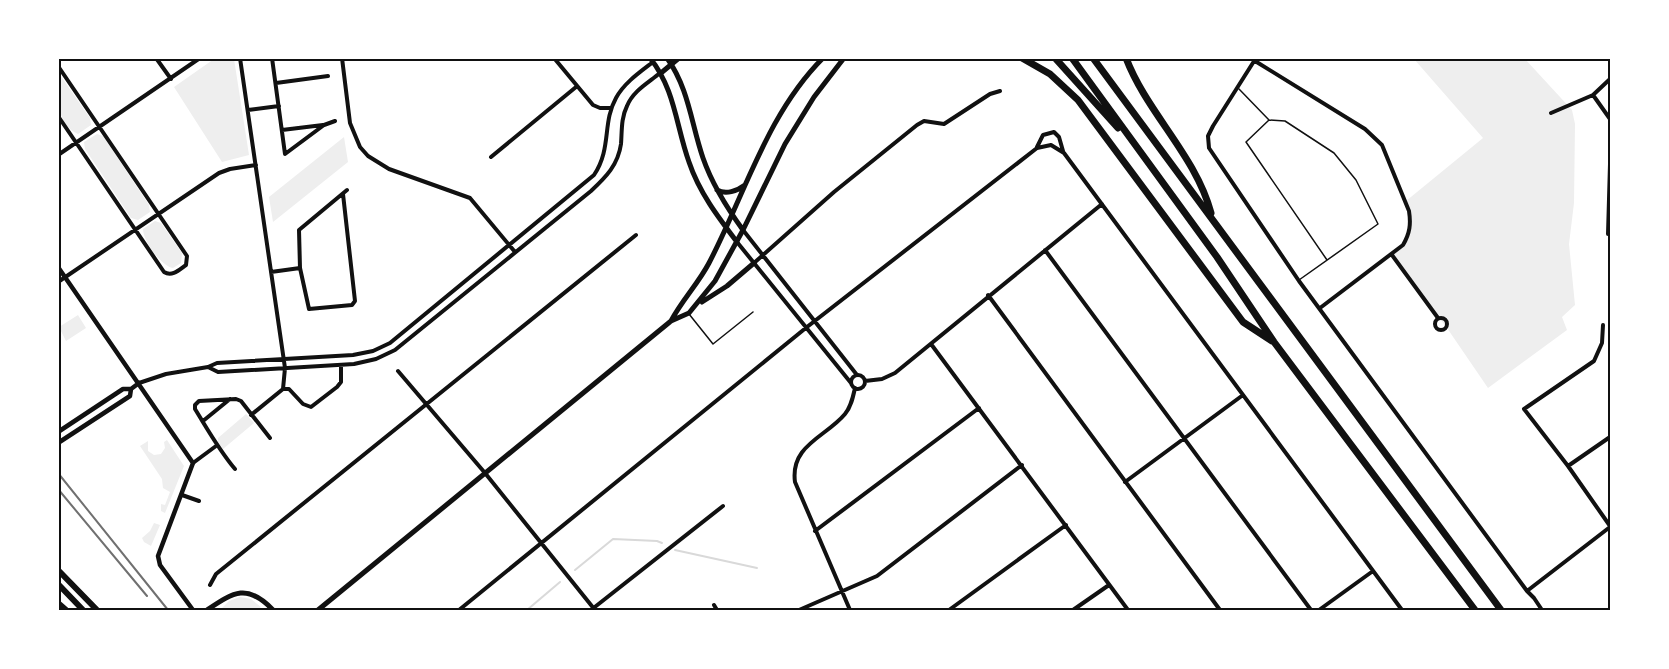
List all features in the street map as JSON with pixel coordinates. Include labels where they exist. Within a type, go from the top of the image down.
[{"type":"highway","points":[[1022,58],[1050,74],[1078,100],[1243,322],[1274,342]]},
{"type":"highway","points":[[1055,58],[1137,148]]},
{"type":"highway","points":[[1072,58],[1217,257],[1274,342],[1475,610]]},
{"type":"highway","points":[[1093,58],[1501,610]]},
{"type":"highway","points":[[1126,58],[1140,87],[1206,193],[1213,219]]},
{"type":"main road","points":[[667,58],[684,88],[703,158],[717,189],[743,230]]},
{"type":"main road","points":[[661,72],[679,58]]},
{"type":"main road","points":[[671,321],[703,274],[782,112],[810,72],[823,58]]},
{"type":"main road","points":[[318,610],[671,321],[689,313],[698,304],[715,281],[737,242],[789,138],[814,97],[844,58]]},
{"type":"main road","points":[[653,60],[661,72],[674,103],[693,175],[704,196],[737,242]]},
{"type":"main road","points":[[717,189],[721,192],[728,192],[738,190],[746,184]]},
{"type":"main road","points":[[698,304],[727,286],[754,263]]},
{"type":"main road","points":[[58,570],[97,610]]},
{"type":"main road","points":[[58,584],[83,610]]},
{"type":"main road","points":[[207,610],[230,595],[244,593],[257,596],[273,610]]},
{"type":"main road","points":[[217,610],[219,602]]},
{"type":"main road","points":[[58,603],[66,610]]},
{"type":"street","points":[[156,58],[171,79]]},
{"type":"street","points":[[58,155],[201,58]]},
{"type":"street","points":[[240,58],[284,360],[283,389]]},
{"type":"street","points":[[272,58],[285,154],[324,125]]},
{"type":"street","points":[[342,58],[350,123],[360,147],[368,156],[389,169],[470,198],[515,252]]},
{"type":"street","points":[[554,58],[576,87],[596,107],[611,108]]},
{"type":"street","points":[[58,432],[123,389],[131,389],[139,383],[166,374],[208,367],[217,363],[353,355],[382,347],[594,175],[604,157],[611,108],[619,92],[653,60]]},
{"type":"street","points":[[1320,308],[1403,245],[1409,234],[1411,221],[1407,204],[1382,145],[1365,129],[1256,60],[1213,126],[1208,136],[1209,148],[1299,280],[1542,610]]},
{"type":"street","points":[[58,66],[188,256],[188,262],[179,270],[170,274],[164,272],[58,116]]},
{"type":"street","points":[[208,367],[218,372],[341,365],[376,359],[396,350],[607,176],[618,158],[622,124],[627,106],[636,92],[661,72]]},
{"type":"street","points":[[276,83],[328,76]]},
{"type":"street","points":[[1551,113],[1593,94],[1611,79]]},
{"type":"street","points":[[491,157],[576,87]]},
{"type":"street","points":[[754,263],[834,192],[917,124],[924,121],[944,124],[990,94],[1000,91]]},
{"type":"street","points":[[1593,94],[1611,119]]},
{"type":"street","points":[[248,110],[279,106]]},
{"type":"street","points":[[282,130],[324,125],[335,121]]},
{"type":"street","points":[[1037,148],[1043,135],[1054,132],[1059,137],[1064,153],[1402,610]]},
{"type":"street","points":[[459,610],[814,320],[1037,148],[1051,145],[1064,153]]},
{"type":"street","points":[[1608,234],[1611,164]]},
{"type":"street","points":[[58,282],[219,173],[256,165]]},
{"type":"street","points":[[343,194],[355,301],[352,305],[309,309],[300,268],[298,230],[347,190]]},
{"type":"street","points":[[865,381],[882,379],[895,373],[1102,204]]},
{"type":"street","points":[[743,230],[857,375],[862,376],[865,381]]},
{"type":"street","points":[[210,585],[216,574],[636,235]]},
{"type":"street","points":[[737,242],[855,388]]},
{"type":"street","points":[[1045,250],[1311,610]]},
{"type":"street","points":[[1392,255],[1438,318]]},
{"type":"street","points":[[58,267],[193,463]]},
{"type":"street","points":[[271,272],[300,268]]},
{"type":"street","points":[[988,295],[1220,610]]},
{"type":"street","points":[[1527,591],[1611,526],[1524,409],[1594,361],[1602,343],[1603,325]]},
{"type":"street","points":[[931,344],[1128,610]]},
{"type":"street","points":[[251,415],[283,389],[289,389],[303,404],[311,407],[337,387],[341,381],[341,365]]},
{"type":"street","points":[[398,371],[485,474],[593,610],[723,506]]},
{"type":"street","points":[[851,383],[851,378],[857,375]]},
{"type":"street","points":[[855,388],[862,387],[865,381]]},
{"type":"street","points":[[850,610],[815,531],[795,482],[793,471],[806,446],[844,415],[855,388]]},
{"type":"street","points":[[58,443],[130,396],[131,389]]},
{"type":"street","points":[[1125,482],[1243,396]]},
{"type":"street","points":[[203,421],[230,399]]},
{"type":"street","points":[[235,468],[216,446],[195,405],[199,401],[230,399],[241,401],[270,438]]},
{"type":"street","points":[[815,531],[979,408]]},
{"type":"street","points":[[1568,466],[1611,437]]},
{"type":"street","points":[[193,610],[160,565],[158,556],[193,463],[216,446]]},
{"type":"street","points":[[799,610],[877,576],[1022,465]]},
{"type":"street","points":[[182,495],[199,501]]},
{"type":"street","points":[[949,610],[1066,525]]},
{"type":"street","points":[[1319,610],[1373,571]]},
{"type":"street","points":[[1073,610],[1109,585]]},
{"type":"lane","points":[[1238,88],[1269,120],[1285,122],[1334,153],[1356,180],[1378,224],[1299,280]]},
{"type":"lane","points":[[1269,120],[1246,142],[1327,260]]},
{"type":"lane","points":[[689,313],[713,344],[753,312]]},
{"type":"shaded area","points":[[214,59],[234,59],[249,155],[222,162],[174,87]]},
{"type":"shaded area","points":[[1414,59],[1525,59],[1572,110],[1575,124],[1574,203],[1569,244],[1575,305],[1562,317],[1567,330],[1488,388],[1447,328],[1391,256],[1410,232],[1406,201],[1483,138]]},
{"type":"shaded area","points":[[58,72],[90,118],[91,125],[78,134],[70,129],[61,115],[58,98]]},
{"type":"shaded area","points":[[97,134],[103,136],[149,205],[150,212],[138,220],[131,218],[85,149],[84,142]]},
{"type":"shaded area","points":[[344,137],[348,162],[273,222],[269,197]]},
{"type":"shaded area","points":[[155,221],[161,223],[182,253],[181,263],[173,268],[158,258],[146,240],[143,229]]},
{"type":"shaded area","points":[[78,315],[86,328],[66,341],[59,327]]},
{"type":"shaded area","points":[[246,414],[254,423],[223,449],[218,438]]},
{"type":"shaded area","points":[[167,440],[184,466],[165,513],[161,511],[161,504],[165,505],[170,492],[163,488],[162,479],[140,446],[148,441],[148,451],[154,455],[161,454],[165,448],[164,442]]},
{"type":"shaded area","points":[[154,523],[160,525],[151,546],[142,538],[150,531]]},
{"type":"shaded area","points":[[240,597],[251,599],[261,607],[261,610],[220,610],[229,601]]},
{"type":"waterway","points":[[575,570],[613,539],[662,543]]},
{"type":"waterway","points":[[675,550],[757,568]]},
{"type":"waterway","points":[[527,610],[560,582]]},
{"type":"railway","points":[[58,473],[168,610]]},
{"type":"railway","points":[[58,489],[147,596]]}]
